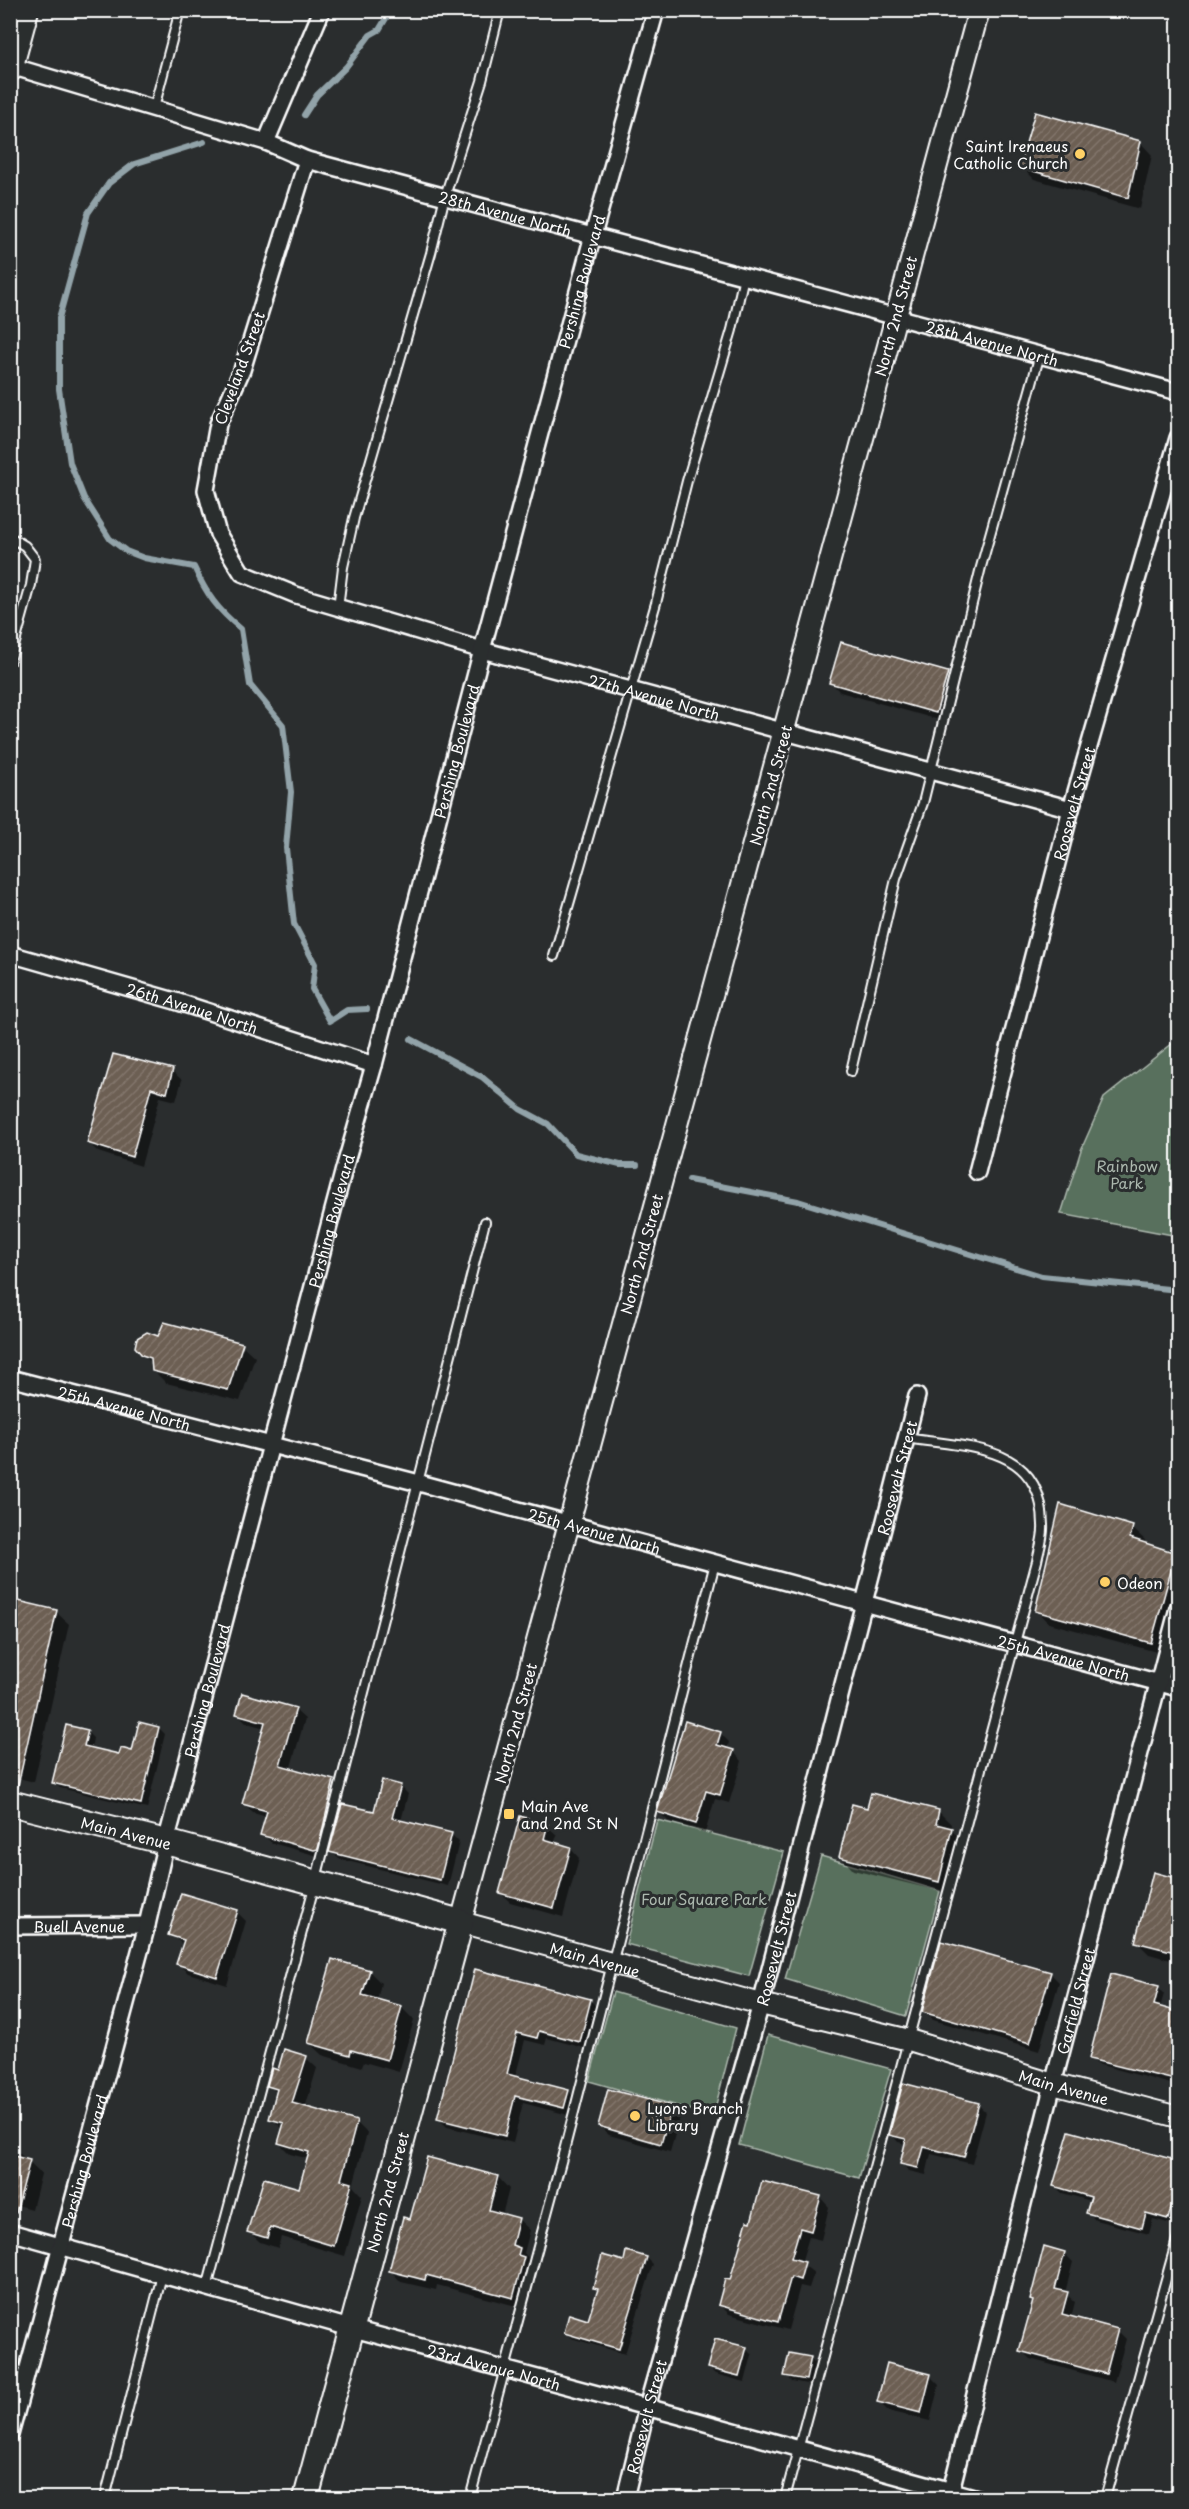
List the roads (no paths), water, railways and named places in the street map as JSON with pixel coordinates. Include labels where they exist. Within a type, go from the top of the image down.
[{"type":"main road","points":[[11,68],[26,10]]},
{"type":"main road","name":"Main Avenue","points":[[10,1803],[166,1842],[461,1922]]},
{"type":"main road","name":"North 2nd Street","points":[[306,2499],[350,2328],[461,1922]]},
{"type":"street","points":[[266,142],[322,10]]},
{"type":"street","name":"Pershing Boulevard","points":[[10,2435],[147,1925],[166,1842],[374,1065],[482,650],[656,10]]},
{"type":"street","name":"North 2nd Street","points":[[461,1922],[979,10]]},
{"type":"street","name":"28th Avenue North","points":[[11,68],[266,142],[307,160],[1179,392]]},
{"type":"street","name":"Cleveland Street","points":[[242,573],[218,534],[206,490],[218,424],[242,370],[307,160]]},
{"type":"street","name":"Roosevelt Street","points":[[977,1172],[1071,809],[1179,438]]},
{"type":"street","name":"27th Avenue North","points":[[242,573],[296,595],[482,650],[1071,809]]},
{"type":"street","name":"26th Avenue North","points":[[10,954],[174,1001],[374,1065]]},
{"type":"street","name":"25th Avenue North","points":[[10,1378],[419,1483],[1157,1684],[1179,1688]]},
{"type":"street","name":"Roosevelt Street","points":[[625,2499],[647,2407],[761,2004],[862,1603],[917,1396]]},
{"type":"street","name":"Garfield Street","points":[[950,2495],[1053,2084],[1157,1684],[1179,1608]]},
{"type":"street","name":"Main Avenue","points":[[461,1922],[761,2004],[909,2040],[1053,2084],[1179,2117]]},
{"type":"street","name":"Buell Avenue","points":[[10,1926],[147,1925]]},
{"type":"street","name":"23rd Avenue North","points":[[10,2232],[350,2328],[800,2448],[950,2495],[978,2499]]},
{"type":"lane","points":[[154,108],[180,10]]},
{"type":"lane","points":[[339,608],[343,567],[354,518],[431,253],[445,196],[482,81],[500,10]]},
{"type":"lane","points":[[554,956],[631,690],[687,481],[732,330],[744,275]]},
{"type":"lane","points":[[851,1071],[896,879],[923,803],[984,556],[1040,354]]},
{"type":"lane","points":[[10,537],[26,546],[35,559],[31,585],[10,661]]},
{"type":"lane","points":[[207,2288],[315,1883],[485,1222]]},
{"type":"lane","points":[[785,2499],[1037,1561],[1044,1527],[1035,1483],[1009,1458],[959,1445],[906,1438]]},
{"type":"lane","points":[[470,2499],[565,2147],[715,1563]]},
{"type":"lane","points":[[1105,2499],[1179,2236]]},
{"type":"lane","points":[[105,2499],[162,2275]]},
{"type":"waterway","points":[[304,115],[317,95],[346,67],[370,35],[379,30],[391,10]]},
{"type":"waterway","points":[[204,142],[134,164],[109,183],[88,213],[59,318],[59,389],[70,463],[84,498],[110,539],[126,551],[144,558],[194,567],[213,601],[241,629],[250,685],[283,725],[291,792],[286,848],[294,924],[315,964],[312,989],[330,1021],[347,1010],[367,1009]]},
{"type":"waterway","points":[[411,1039],[482,1077],[520,1109],[548,1124],[576,1154],[620,1165],[637,1165]]},
{"type":"waterway","points":[[689,1180],[798,1201],[1042,1276],[1178,1290]]},
{"type":"place","name":"Saint Irenaeus Catholic Church","points":[[1080,154]]},
{"type":"place","name":"Odeon","points":[[1105,1582]]},
{"type":"place","name":"Main Ave and 2nd St N","points":[[509,1814]]},
{"type":"place","name":"Lyons Branch Library","points":[[635,2116]]},
{"type":"park label","name":"Rainbow Park","points":[[1127,1174]]},
{"type":"park label","name":"Four Square Park","points":[[704,1898]]}]
